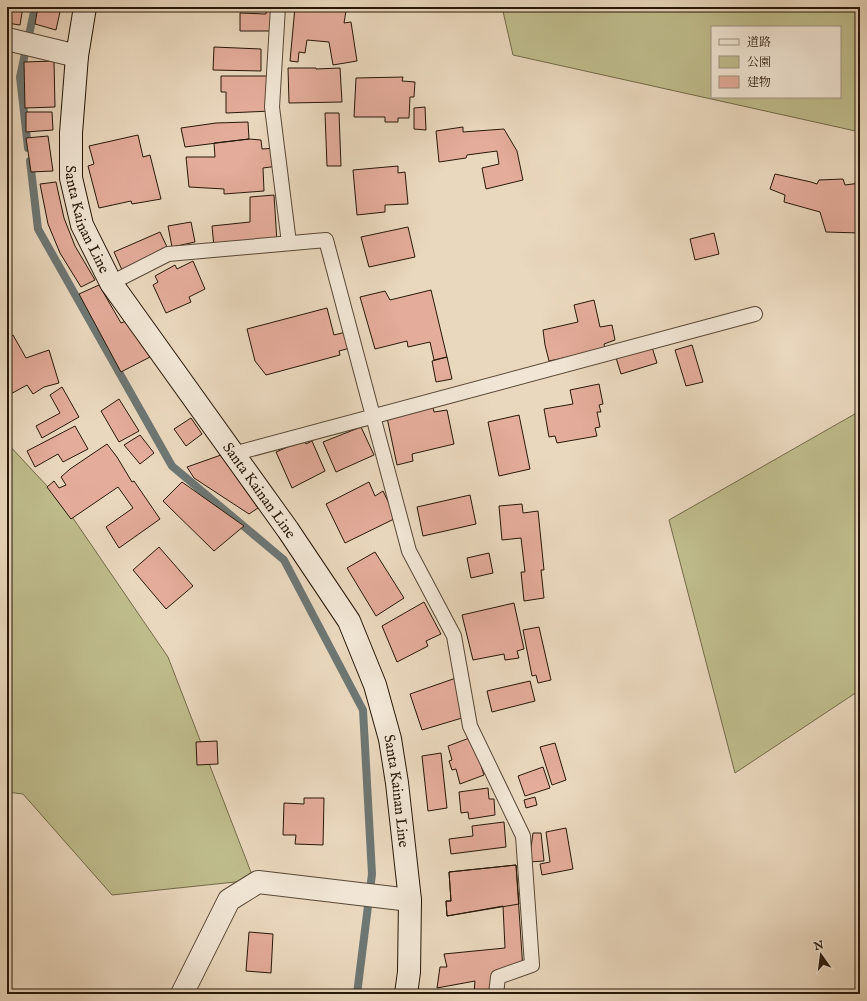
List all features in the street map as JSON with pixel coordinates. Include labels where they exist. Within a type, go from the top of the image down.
[{"type":"main road","name":"Santa Kainan Line","points":[[85,7],[77,56],[71,133],[71,178],[82,225],[110,283],[288,530],[349,622],[376,685],[390,740],[397,783],[410,900],[409,972],[406,994]]},
{"type":"main road","points":[[7,39],[77,56]]},
{"type":"main road","points":[[182,994],[229,900],[258,882],[410,900]]},
{"type":"lane","points":[[278,7],[272,107],[289,243]]},
{"type":"lane","points":[[110,283],[168,254],[326,240],[409,551],[454,636],[470,726],[523,836],[532,965],[498,977],[496,994]]},
{"type":"lane","points":[[234,454],[755,314]]},
{"type":"green space","points":[[502,7],[860,7],[860,132],[513,55]]},
{"type":"green space","points":[[860,411],[860,690],[735,773],[669,520]]},
{"type":"green space","points":[[7,443],[62,502],[168,657],[254,880],[112,895],[23,794],[7,792]]},
{"type":"building","points":[[7,7],[23,7],[20,25],[7,23]]},
{"type":"building","points":[[38,7],[61,7],[56,30],[35,24]]},
{"type":"building","points":[[266,7],[276,7],[275,31],[240,31],[240,13],[266,14]]},
{"type":"building","points":[[295,7],[345,7],[346,11],[344,23],[351,22],[357,61],[333,65],[329,42],[307,40],[305,53],[299,52],[298,62],[290,61]]},
{"type":"building","points":[[214,47],[261,49],[261,71],[213,70]]},
{"type":"building","points":[[54,61],[55,107],[25,108],[24,62]]},
{"type":"building","points":[[288,68],[340,68],[342,102],[289,103]]},
{"type":"building","points":[[221,76],[272,76],[272,111],[226,113],[226,92],[221,92]]},
{"type":"building","points":[[403,77],[402,81],[415,82],[414,97],[410,97],[409,118],[398,118],[398,122],[385,122],[385,117],[354,117],[356,78]]},
{"type":"building","points":[[425,107],[426,130],[414,129],[414,108]]},
{"type":"building","points":[[26,112],[52,112],[53,130],[26,132]]},
{"type":"building","points":[[325,113],[339,113],[341,166],[327,166]]},
{"type":"building","points":[[248,122],[249,139],[185,147],[181,128],[216,123]]},
{"type":"building","points":[[463,127],[463,132],[504,129],[517,151],[523,180],[486,189],[482,168],[499,164],[497,151],[467,155],[466,158],[439,162],[436,131]]},
{"type":"building","points":[[138,135],[143,157],[150,155],[161,199],[132,204],[131,201],[99,208],[88,166],[94,164],[89,146]]},
{"type":"building","points":[[48,136],[53,171],[31,172],[26,138]]},
{"type":"building","points":[[249,139],[261,140],[262,149],[277,148],[278,166],[263,168],[264,191],[224,194],[224,189],[189,187],[186,157],[215,157],[214,143]]},
{"type":"building","points":[[398,166],[398,173],[405,172],[408,204],[385,205],[385,212],[357,215],[353,170]]},
{"type":"building","points":[[775,174],[817,184],[819,180],[843,179],[845,185],[860,183],[860,233],[826,232],[820,212],[784,202],[785,195],[770,189]]},
{"type":"building","points":[[56,182],[64,218],[75,246],[95,280],[81,287],[60,253],[48,224],[40,184]]},
{"type":"building","points":[[274,195],[277,242],[214,247],[212,226],[250,222],[250,197]]},
{"type":"building","points":[[191,222],[195,242],[172,247],[168,226]]},
{"type":"building","points":[[408,227],[415,257],[369,267],[361,237]]},
{"type":"building","points":[[160,232],[168,249],[122,270],[114,252]]},
{"type":"building","points":[[714,233],[719,254],[695,260],[690,239]]},
{"type":"building","points":[[193,261],[205,289],[189,297],[191,302],[166,313],[153,285],[158,282],[155,276],[175,265],[177,269]]},
{"type":"building","points":[[99,285],[121,323],[126,321],[150,357],[121,372],[79,294]]},
{"type":"building","points":[[431,290],[447,357],[434,360],[430,342],[408,347],[407,341],[375,349],[360,297],[385,291],[390,300]]},
{"type":"building","points":[[594,300],[600,327],[612,325],[615,340],[604,344],[605,349],[549,361],[543,330],[578,322],[574,305]]},
{"type":"building","points":[[327,308],[334,335],[346,332],[350,348],[339,351],[340,355],[266,375],[255,361],[247,329]]},
{"type":"building","points":[[13,335],[26,358],[49,350],[59,383],[44,387],[33,394],[27,385],[7,396],[7,339]]},
{"type":"building","points":[[650,341],[657,363],[621,374],[614,351]]},
{"type":"building","points":[[692,345],[703,382],[686,386],[675,350]]},
{"type":"building","points":[[447,357],[452,379],[436,382],[432,361]]},
{"type":"building","points":[[599,384],[603,404],[599,405],[601,412],[597,412],[600,427],[595,428],[597,436],[557,443],[555,436],[549,437],[544,409],[573,404],[570,390]]},
{"type":"building","points":[[62,387],[79,417],[42,438],[36,426],[60,413],[50,395]]},
{"type":"building","points":[[119,399],[139,431],[119,442],[101,411]]},
{"type":"building","points":[[432,403],[434,412],[447,410],[454,444],[412,454],[413,461],[397,465],[386,413]]},
{"type":"building","points":[[519,415],[530,469],[499,476],[488,422]]},
{"type":"building","points":[[191,418],[202,434],[186,446],[174,429]]},
{"type":"building","points":[[75,426],[88,449],[63,462],[58,454],[35,467],[27,451]]},
{"type":"building","points":[[361,427],[374,455],[336,472],[323,442]]},
{"type":"building","points":[[140,435],[154,453],[140,464],[124,445]]},
{"type":"building","points":[[304,440],[306,444],[312,441],[325,471],[292,488],[276,452]]},
{"type":"building","points":[[107,444],[117,457],[132,482],[134,481],[160,519],[119,548],[106,527],[133,508],[118,487],[71,519],[47,487],[54,481],[59,488],[66,485],[61,477],[70,469]]},
{"type":"building","points":[[221,455],[258,508],[249,514],[194,478],[187,467]]},
{"type":"building","points":[[182,482],[244,526],[214,551],[163,501]]},
{"type":"building","points":[[369,482],[375,496],[383,491],[396,518],[345,543],[326,504]]},
{"type":"building","points":[[470,495],[476,524],[423,536],[417,507]]},
{"type":"building","points":[[522,504],[523,513],[538,511],[544,570],[541,570],[544,598],[524,601],[521,572],[525,572],[521,538],[502,540],[499,506]]},
{"type":"building","points":[[159,547],[193,586],[166,609],[133,570]]},
{"type":"building","points":[[375,552],[404,598],[376,616],[347,568]]},
{"type":"building","points":[[489,553],[493,573],[471,578],[467,558]]},
{"type":"building","points":[[424,602],[441,634],[426,641],[428,646],[397,662],[382,626]]},
{"type":"building","points":[[514,603],[524,649],[517,651],[519,658],[505,660],[504,654],[473,660],[462,615]]},
{"type":"building","points":[[539,627],[551,680],[538,683],[536,675],[532,676],[523,630]]},
{"type":"building","points":[[456,678],[462,718],[422,730],[410,694]]},
{"type":"building","points":[[530,681],[535,701],[492,712],[487,691]]},
{"type":"building","points":[[472,737],[484,775],[460,784],[456,769],[452,770],[449,761],[452,760],[448,746]]},
{"type":"building","points":[[217,741],[218,764],[197,765],[196,742]]},
{"type":"building","points":[[555,743],[566,780],[552,785],[540,747]]},
{"type":"building","points":[[441,753],[447,808],[428,811],[422,756]]},
{"type":"building","points":[[543,767],[550,788],[525,796],[518,776]]},
{"type":"building","points":[[488,788],[489,799],[494,799],[495,815],[469,819],[468,812],[461,813],[459,792]]},
{"type":"building","points":[[535,797],[537,805],[526,808],[524,800]]},
{"type":"building","points":[[304,798],[324,798],[323,845],[295,844],[296,835],[283,835],[284,803],[304,804]]},
{"type":"building","points":[[504,822],[506,847],[451,854],[449,839],[473,836],[472,826]]},
{"type":"building","points":[[566,828],[573,869],[542,875],[540,864],[550,862],[546,832]]},
{"type":"building","points":[[533,833],[541,833],[544,861],[529,862]]},
{"type":"building","points":[[516,865],[523,970],[493,972],[494,991],[474,993],[475,981],[437,988],[440,967],[447,967],[444,954],[505,948],[503,906],[447,916],[446,901],[451,901],[449,872]]},
{"type":"building","points":[[516,865],[519,904],[447,916],[446,901],[451,901],[449,872]]},
{"type":"building","points":[[249,932],[273,934],[271,973],[246,971]]},
{"type":"waterway","points":[[28,148],[20,77],[35,7]]},
{"type":"waterway","points":[[30,161],[38,229],[172,466],[284,560],[363,710],[372,874],[357,994]]}]
